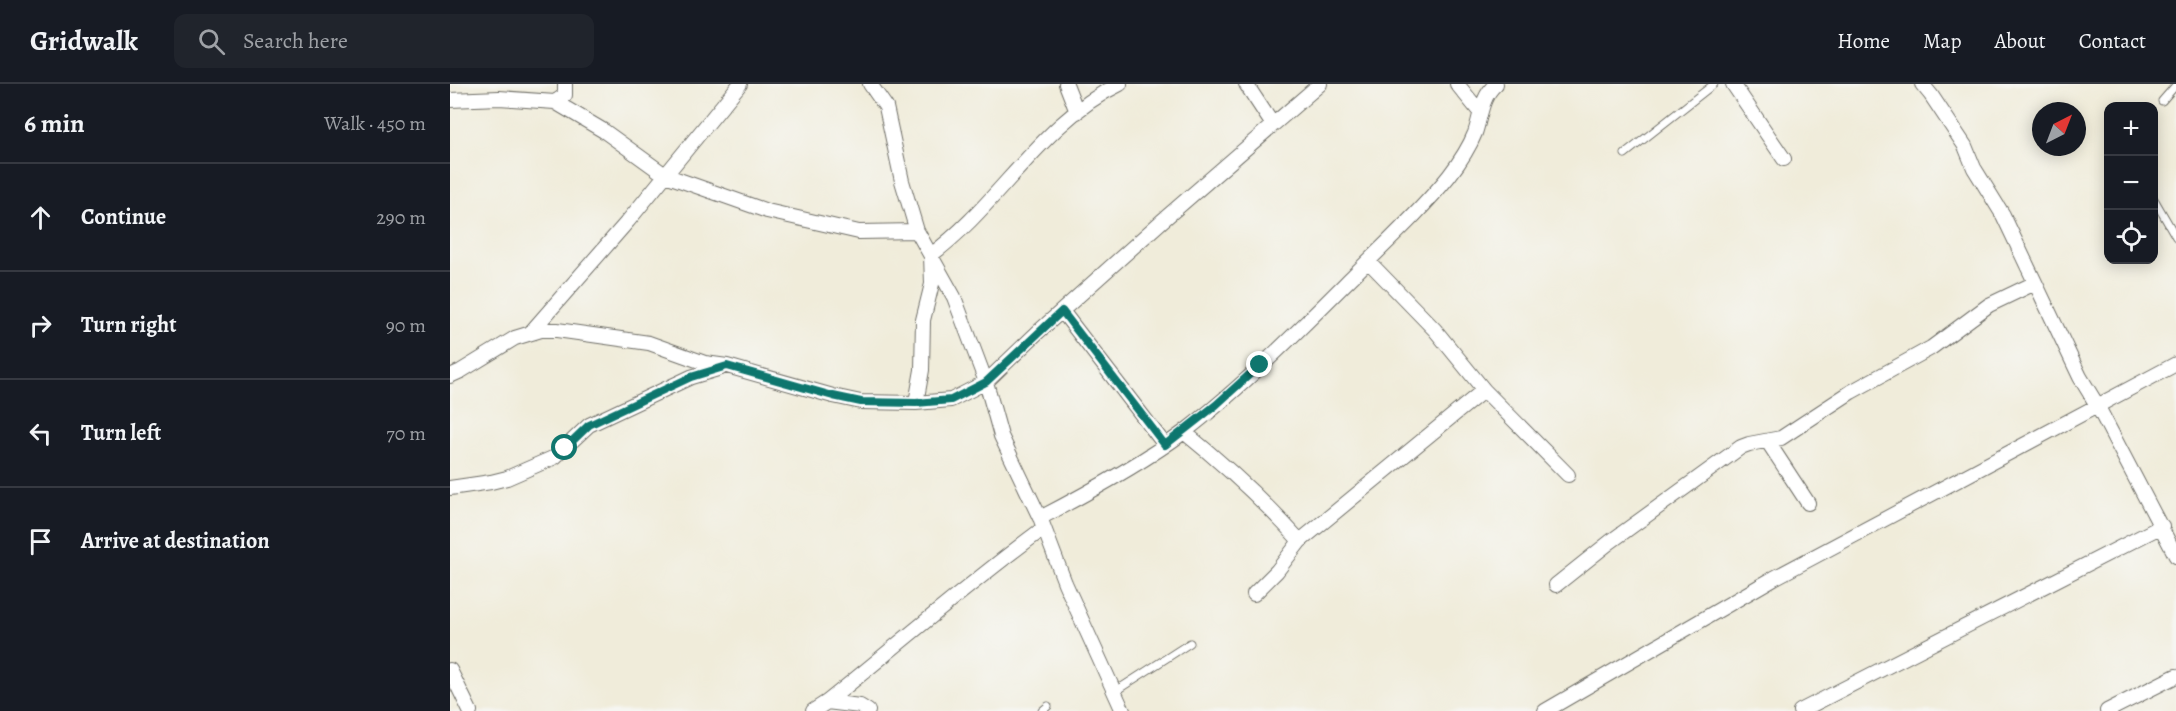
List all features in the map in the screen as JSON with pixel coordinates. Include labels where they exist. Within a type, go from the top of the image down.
[{"type":"street","points":[[555,102],[565,95],[565,84]]},
{"type":"street","points":[[531,332],[628,221],[740,84]]},
{"type":"street","points":[[870,84],[886,107],[902,181],[917,231],[954,297],[986,382],[1001,436],[1042,523],[1065,583],[1123,711]]},
{"type":"street","points":[[1066,84],[1077,112]]},
{"type":"street","points":[[931,255],[949,242],[1025,160],[1077,112],[1097,95],[1119,84]]},
{"type":"street","points":[[1246,84],[1273,125]]},
{"type":"street","points":[[450,376],[495,348],[531,332],[557,330],[649,343],[705,363],[727,366],[861,402],[916,403],[951,400],[986,382],[1162,220],[1320,84]]},
{"type":"street","points":[[1457,84],[1479,111]]},
{"type":"street","points":[[813,711],[853,682],[1042,523],[1184,432],[1260,365],[1368,261],[1450,176],[1468,149],[1475,132],[1479,111],[1490,90],[1496,84]]},
{"type":"street","points":[[1733,84],[1784,159]]},
{"type":"street","points":[[1922,84],[1965,146],[1974,168],[2003,215],[2080,377],[2162,526],[2176,556]]},
{"type":"street","points":[[450,100],[499,98],[555,102],[604,131],[665,175],[767,211],[859,232],[917,231]]},
{"type":"street","points":[[916,403],[922,370],[923,320],[932,284],[931,255]]},
{"type":"street","points":[[1368,261],[1436,330],[1484,390],[1568,476]]},
{"type":"street","points":[[1556,585],[1610,542],[1741,447],[1781,438],[1851,392],[1931,348],[1989,305],[2035,283]]},
{"type":"street","points":[[1062,311],[1165,445]]},
{"type":"street","points":[[1545,711],[1774,578],[2176,364]]},
{"type":"street","points":[[450,488],[491,482],[555,457],[589,425],[691,377],[727,366]]},
{"type":"street","points":[[1254,594],[1277,571],[1300,541],[1484,390]]},
{"type":"street","points":[[1184,432],[1267,504],[1300,541]]},
{"type":"street","points":[[1768,442],[1808,503]]},
{"type":"street","points":[[1800,711],[2162,526]]},
{"type":"street","points":[[450,670],[471,711]]},
{"type":"street","points":[[2108,711],[2176,676]]},
{"type":"street","points":[[853,682],[864,709]]},
{"type":"street","points":[[827,702],[864,709]]},
{"type":"lane","points":[[1625,153],[1714,84]]},
{"type":"lane","points":[[2162,100],[2176,85]]},
{"type":"lane","points":[[2158,206],[2176,237]]},
{"type":"lane","points":[[1114,692],[1190,643]]},
{"type":"route","points":[[565,448],[589,425],[691,377],[727,366],[861,402],[916,403],[951,400],[986,382],[1062,311],[1165,445],[1184,432],[1260,365]]}]
